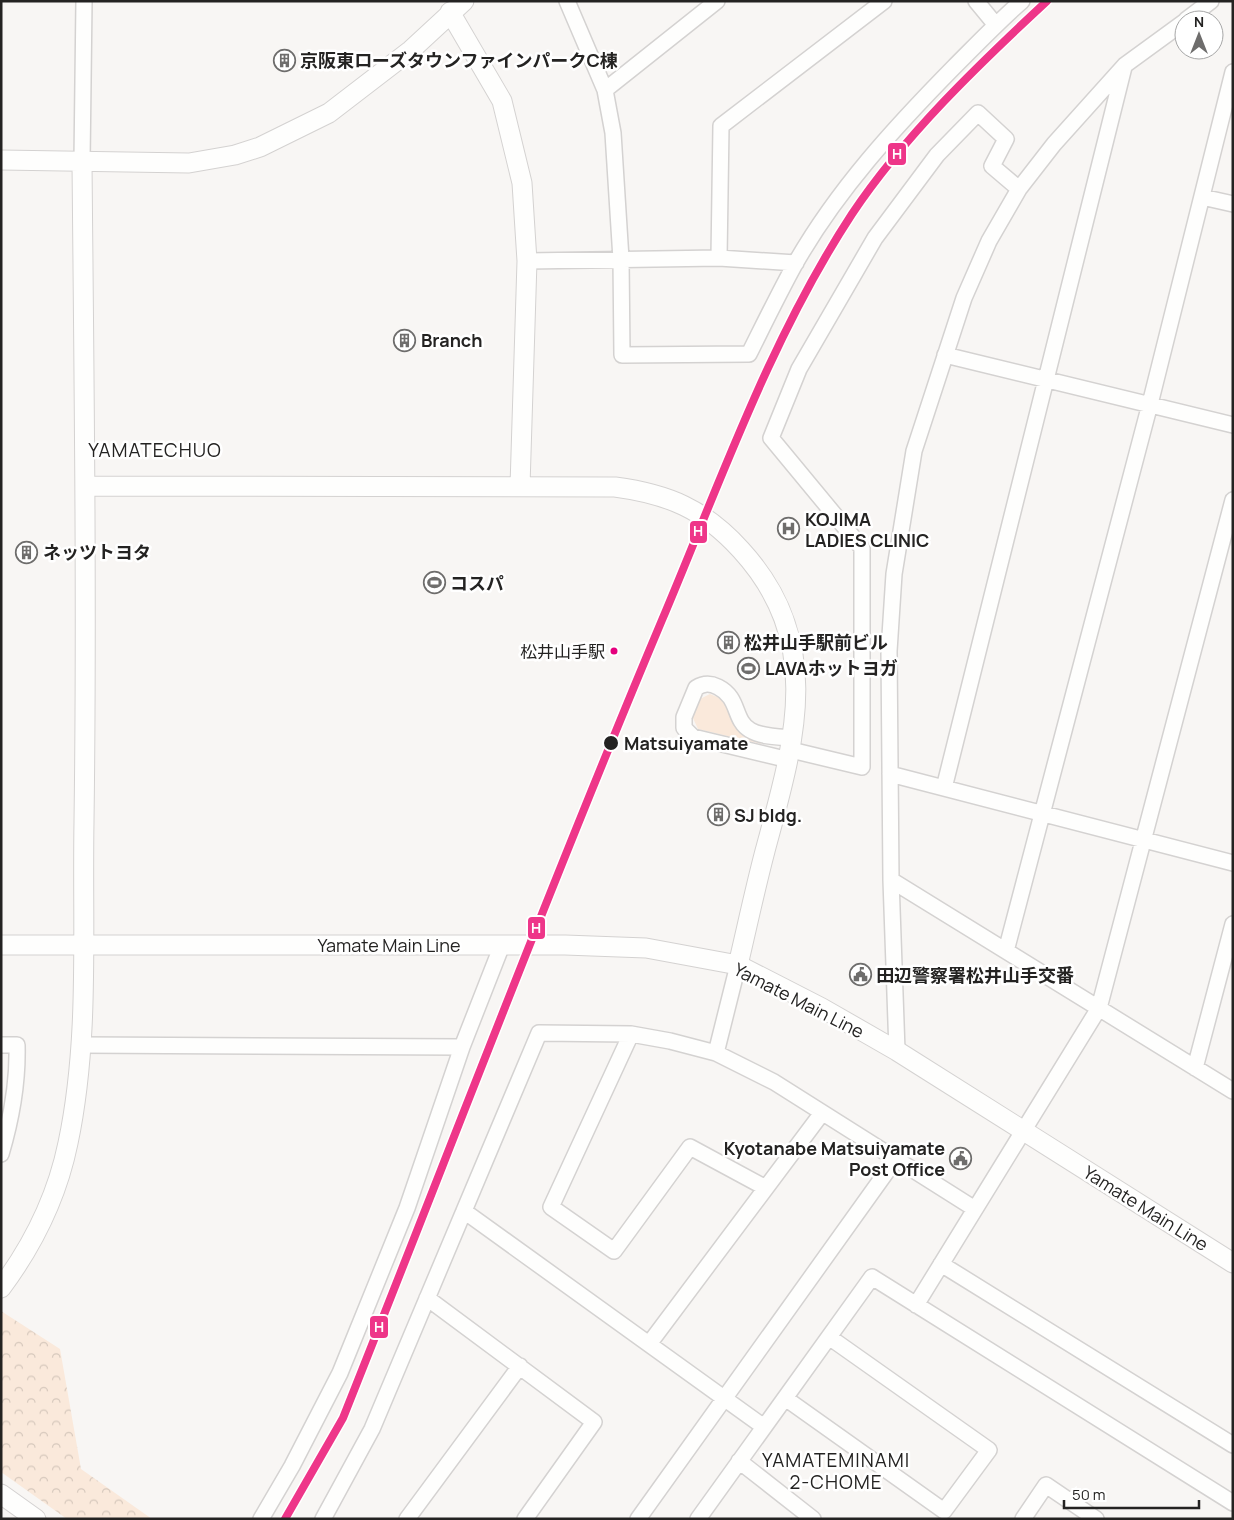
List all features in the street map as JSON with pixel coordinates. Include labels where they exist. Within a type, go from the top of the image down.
[{"type":"street","points":[[1,1288],[20,1263],[49,1207],[67,1147],[81,1045],[86,704],[82,161],[84,1]]},
{"type":"street","points":[[567,1],[605,90],[613,133],[621,260],[622,355],[749,354],[796,263],[848,185],[890,135],[995,24],[1022,1]]},
{"type":"street","points":[[605,90],[717,1]]},
{"type":"street","points":[[719,258],[720,126],[884,1]]},
{"type":"street","points":[[976,1],[995,24]]},
{"type":"street","points":[[1199,10],[1211,1]]},
{"type":"street","points":[[1,160],[189,163],[235,155],[260,147],[329,113],[411,50],[452,5],[502,101],[522,183],[527,261],[520,486]]},
{"type":"street","points":[[896,1051],[891,880],[889,651],[894,574],[914,451],[964,298],[988,241],[1019,189],[1054,144],[1125,65],[1174,29]]},
{"type":"street","points":[[944,788],[1125,65]]},
{"type":"street","points":[[1006,951],[1150,404],[1233,72]]},
{"type":"street","points":[[791,749],[751,732],[743,724],[734,700],[727,692],[711,684],[696,688],[684,717],[684,728],[694,737],[791,749],[862,767],[862,548],[771,438],[798,369],[875,238],[937,155],[978,113],[1006,139],[992,166],[1019,189]]},
{"type":"street","points":[[1202,197],[1233,204]]},
{"type":"street","points":[[527,261],[719,258],[796,263]]},
{"type":"street","points":[[945,355],[1048,378],[1233,425]]},
{"type":"street","points":[[85,486],[615,487],[644,491],[667,497],[698,514],[726,534],[752,562],[775,600],[788,632],[797,684],[791,749],[716,1053]]},
{"type":"street","points":[[916,1305],[1099,1008],[1233,500]]},
{"type":"street","points":[[890,774],[1233,863]]},
{"type":"street","points":[[891,880],[1233,1091]]},
{"type":"street","points":[[1195,1068],[1233,924]]},
{"type":"street","name":"Yamate Main Line","points":[[1,945],[564,945],[646,948],[738,965],[822,1008],[896,1051],[1233,1263]]},
{"type":"street","points":[[260,1519],[292,1466],[340,1373],[406,1208],[462,1047],[507,945]]},
{"type":"street","points":[[323,1519],[372,1430],[539,1033],[631,1034],[670,1041],[716,1053],[774,1082],[975,1209]]},
{"type":"street","points":[[631,1034],[551,1206],[614,1251],[690,1146],[766,1188]]},
{"type":"street","points":[[1,1045],[17,1045],[18,1069],[11,1119],[1,1154]]},
{"type":"street","points":[[81,1045],[462,1047]]},
{"type":"street","points":[[649,1344],[822,1113]]},
{"type":"street","points":[[638,1519],[895,1160]]},
{"type":"street","points":[[464,1211],[764,1427]]},
{"type":"street","points":[[940,1264],[1233,1445]]},
{"type":"street","points":[[698,1519],[872,1277],[1233,1503]]},
{"type":"street","points":[[427,1298],[594,1422],[525,1519]]},
{"type":"street","points":[[785,1398],[944,1511],[989,1450],[829,1337]]},
{"type":"street","points":[[407,1519],[520,1366]]},
{"type":"street","points":[[740,1461],[813,1519]]},
{"type":"street","points":[[1023,1519],[1046,1485],[1096,1519]]},
{"type":"street","points":[[1,1494],[36,1519]]},
{"type":"green space","points":[[710,694],[722,699],[737,729],[759,740],[761,744],[698,729],[692,716],[698,700]]},
{"type":"green space","points":[[1,1311],[60,1349],[81,1469],[152,1519],[67,1519],[1,1472]]},
{"type":"transit line","name":"H","points":[[285,1519],[343,1418],[540,918],[621,719],[748,412],[796,311],[823,262],[872,185],[943,102],[1047,1]]},
{"type":"place","name":"京阪東ローズタウンファインパークC棟","points":[[284,60]]},
{"type":"place","name":"Branch","points":[[405,340]]},
{"type":"place","name":"KOJIMA LADIES CLINIC","points":[[789,529]]},
{"type":"place","name":"ネッツトヨタ","points":[[27,552]]},
{"type":"place","name":"コスパ","points":[[434,583]]},
{"type":"place","name":"松井山手駅前ビル","points":[[728,642]]},
{"type":"place","name":"松井山手駅","points":[[614,651]]},
{"type":"place","name":"LAVAホットヨガ","points":[[749,668]]},
{"type":"place","name":"Matsuiyamate","points":[[611,743]]},
{"type":"place","name":"SJ bldg.","points":[[718,815]]},
{"type":"place","name":"田辺警察署松井山手交番","points":[[860,975]]},
{"type":"place","name":"Kyotanabe Matsuiyamate Post Office","points":[[961,1158]]},
{"type":"district","name":"YAMATECHUO","points":[[155,450]]},
{"type":"district","name":"YAMATEMINAMI 2-CHOME","points":[[836,1471]]}]
